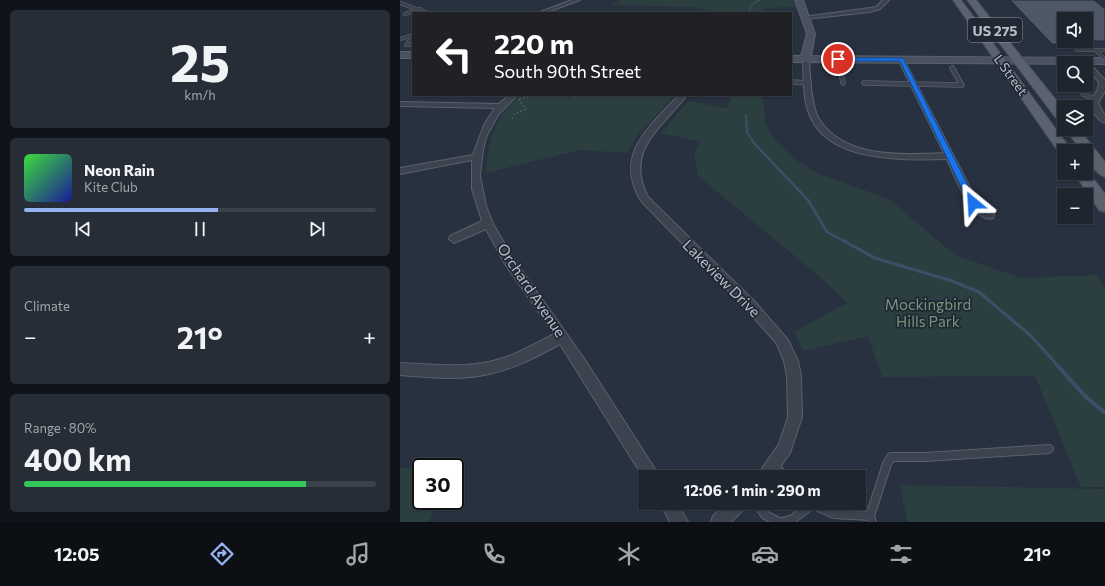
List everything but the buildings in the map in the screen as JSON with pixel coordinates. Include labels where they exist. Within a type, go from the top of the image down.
[{"type":"main road","name":"L Street","points":[[957,0],[1060,144]]},
{"type":"main road","name":"L Street","points":[[971,0],[1057,110]]},
{"type":"main road","points":[[1077,136],[1105,172]]},
{"type":"main road","points":[[1086,180],[1105,206]]},
{"type":"street","points":[[545,12],[575,0]]},
{"type":"street","points":[[799,0],[811,34],[806,59],[815,119],[828,134],[840,142],[854,148],[883,156],[949,156]]},
{"type":"street","points":[[806,17],[870,10],[878,8],[886,0]]},
{"type":"street","points":[[400,55],[412,55]]},
{"type":"street","points":[[792,59],[1057,61]]},
{"type":"street","points":[[902,59],[973,203],[989,215]]},
{"type":"street","points":[[1093,61],[1105,60]]},
{"type":"street","points":[[1093,69],[1102,77],[1103,85],[1102,92],[1093,103],[1094,107],[1105,120]]},
{"type":"street","name":"Lakeview Drive","points":[[682,96],[638,150],[634,168],[637,187],[644,199],[752,307],[782,340],[791,362],[794,376],[795,417],[790,438],[769,470]]},
{"type":"street","name":"Orchard Avenue","points":[[516,98],[501,106],[490,120],[477,150],[477,189],[488,223],[648,470]]},
{"type":"street","points":[[400,104],[501,106]]},
{"type":"street","points":[[400,171],[476,156]]},
{"type":"street","points":[[454,239],[488,223]]},
{"type":"street","points":[[400,369],[468,370],[489,368],[525,356],[562,336]]},
{"type":"street","points":[[672,510],[680,522]]},
{"type":"street","points":[[719,522],[731,510]]},
{"type":"lane","points":[[400,3],[425,12]]},
{"type":"lane","points":[[405,14],[420,9]]},
{"type":"lane","points":[[400,12],[412,15]]},
{"type":"lane","points":[[400,39],[412,36]]},
{"type":"lane","points":[[412,36],[406,45],[412,45]]},
{"type":"lane","points":[[1077,50],[1105,50]]},
{"type":"lane","points":[[1095,50],[1105,60]]},
{"type":"lane","points":[[838,59],[843,84]]},
{"type":"lane","points":[[864,83],[962,85],[952,68]]},
{"type":"lane","points":[[792,82],[809,83]]},
{"type":"lane","points":[[1083,93],[1096,99]]},
{"type":"lane","points":[[824,510],[834,514],[871,519],[887,464],[891,457],[925,457],[1049,449]]},
{"type":"lane","points":[[774,464],[779,470]]},
{"type":"lane","points":[[762,510],[765,515],[779,522]]},
{"type":"lane","points":[[782,522],[793,519],[803,510]]},
{"type":"path","points":[[516,98],[533,96]]},
{"type":"path","points":[[512,120],[514,114],[529,109],[526,109],[516,98]]},
{"type":"green space","points":[[621,0],[793,0],[796,7],[764,8],[760,12],[714,12],[692,7],[611,5]]},
{"type":"green space","points":[[520,96],[674,96],[636,137],[627,153],[579,150],[486,173],[488,150],[494,130],[505,111]]},
{"type":"green space","name":"Mockingbird Hills Park","points":[[732,96],[763,96],[765,122],[775,140],[793,158],[819,174],[889,199],[955,255],[1021,278],[1096,275],[1105,289],[1105,487],[1081,487],[1035,376],[882,377],[868,336],[803,351],[794,332],[847,303],[819,276],[698,176],[694,152],[701,142],[661,133],[688,101],[727,108]]},
{"type":"green space","points":[[400,468],[412,469],[412,510],[435,510],[429,522],[400,522]]},
{"type":"green space","points":[[900,485],[1105,489],[1105,522],[907,522]]},
{"type":"waterway","points":[[750,12],[750,6],[759,0]]},
{"type":"waterway","points":[[746,115],[747,132],[754,143]]},
{"type":"waterway","points":[[753,142],[808,200],[827,232],[846,242]]},
{"type":"waterway","points":[[844,241],[875,258],[952,281],[979,292],[1031,336],[1059,367]]},
{"type":"waterway","points":[[1058,366],[1084,395],[1105,413]]},
{"type":"route","points":[[838,59],[902,59],[973,203]]}]
